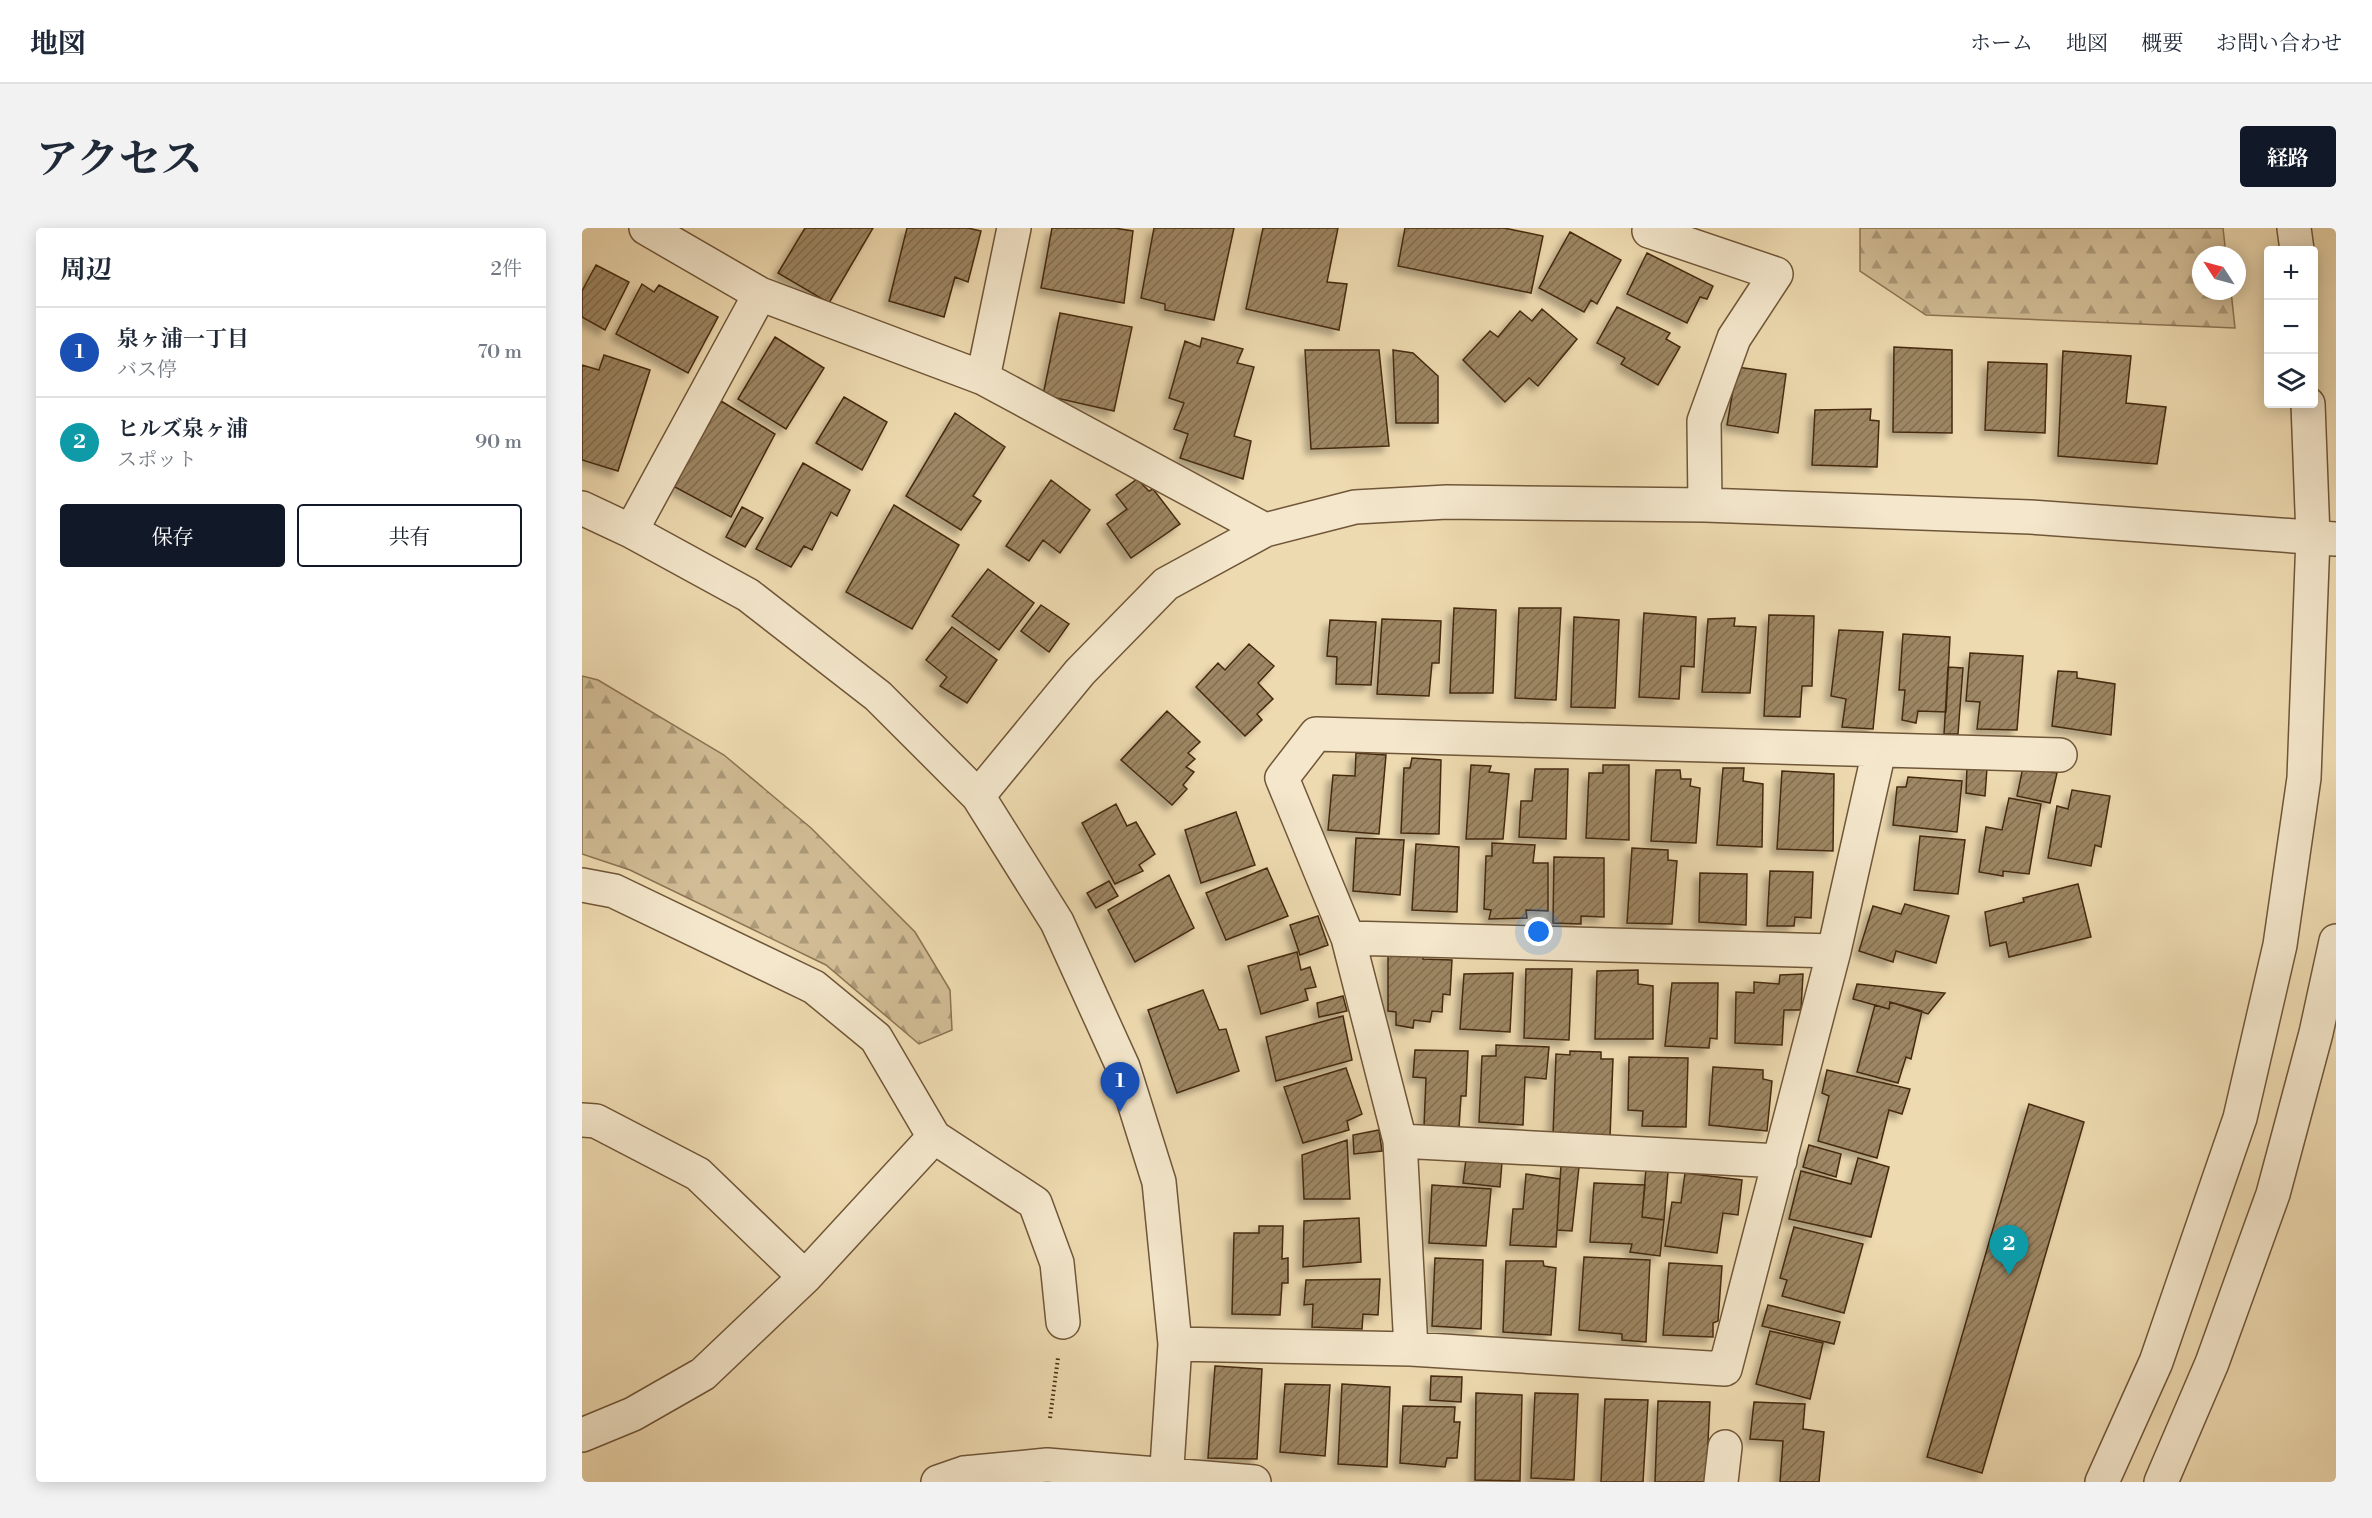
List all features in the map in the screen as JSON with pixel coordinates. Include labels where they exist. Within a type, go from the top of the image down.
[{"type":"street","points":[[646,228],[760,294],[984,378],[1265,530]]},
{"type":"street","points":[[984,378],[1014,228]]},
{"type":"street","points":[[2294,228],[2296,246]]},
{"type":"street","points":[[1649,231],[1776,274],[1734,338],[1704,421],[1705,505]]},
{"type":"street","points":[[631,531],[760,294]]},
{"type":"street","points":[[2102,1482],[2156,1362],[2240,1118],[2280,945],[2304,778],[2325,538],[2309,408]]},
{"type":"street","points":[[978,796],[1080,672],[1166,584],[1265,530],[1355,507],[1447,502],[1705,505],[2030,517],[2325,538]]},
{"type":"street","points":[[582,508],[631,531],[748,595],[878,696],[978,796],[1057,922],[1123,1067],[1160,1182],[1175,1344],[1166,1478]]},
{"type":"street","points":[[1411,1349],[1400,1141],[1348,938],[1282,778],[1316,734],[2060,755]]},
{"type":"street","points":[[1175,1344],[1411,1349],[1725,1369],[1834,951],[1879,751]]},
{"type":"street","points":[[582,885],[615,891],[814,987],[876,1038],[934,1137],[1035,1203],[1057,1263],[1063,1322]]},
{"type":"street","points":[[1348,938],[1834,951]]},
{"type":"street","points":[[2161,1482],[2212,1364],[2273,1194],[2316,1033],[2336,941]]},
{"type":"street","points":[[582,1120],[596,1121],[698,1174],[805,1277]]},
{"type":"street","points":[[582,1435],[633,1414],[703,1374],[805,1277],[934,1137]]},
{"type":"street","points":[[1400,1141],[1780,1161]]},
{"type":"street","points":[[1721,1482],[1725,1447]]},
{"type":"street","points":[[938,1482],[964,1473],[1047,1465],[1166,1478],[1254,1482]]},
{"type":"path","points":[[1050,1418],[1063,1322]]},
{"type":"green space","points":[[1860,228],[2223,228],[2225,246],[2192,246],[2192,300],[2232,300],[2235,328],[1926,315],[1860,271]]},
{"type":"green space","points":[[582,676],[598,680],[724,755],[811,828],[915,932],[950,990],[952,1030],[919,1044],[826,965],[630,870],[582,854]]},
{"type":"building","points":[[805,228],[873,228],[829,303],[778,273]]},
{"type":"building","points":[[907,228],[968,228],[981,231],[968,282],[955,277],[944,317],[889,301]]},
{"type":"building","points":[[1052,228],[1114,228],[1133,231],[1124,303],[1041,288]]},
{"type":"building","points":[[1154,228],[1234,228],[1214,320],[1165,310],[1165,304],[1141,298]]},
{"type":"building","points":[[1263,228],[1338,228],[1327,282],[1347,284],[1339,330],[1246,309]]},
{"type":"building","points":[[1405,228],[1504,228],[1543,236],[1531,293],[1398,266]]},
{"type":"building","points":[[1570,232],[1621,260],[1597,304],[1591,300],[1584,312],[1539,288]]},
{"type":"building","points":[[1647,253],[1713,286],[1707,299],[1700,297],[1687,323],[1627,294]]},
{"type":"building","points":[[596,265],[629,282],[605,330],[582,317],[582,291]]},
{"type":"building","points":[[642,284],[654,292],[659,285],[718,317],[688,373],[616,334]]},
{"type":"building","points":[[1617,307],[1670,333],[1666,339],[1680,347],[1658,385],[1621,364],[1625,358],[1597,343]]},
{"type":"building","points":[[1542,309],[1577,339],[1538,386],[1529,378],[1505,402],[1463,360],[1490,331],[1498,337],[1520,311],[1532,321]]},
{"type":"building","points":[[1060,313],[1132,327],[1114,411],[1043,395]]},
{"type":"building","points":[[775,337],[824,368],[786,429],[738,399]]},
{"type":"building","points":[[1202,338],[1243,349],[1237,363],[1254,367],[1234,436],[1251,441],[1243,479],[1180,458],[1188,434],[1174,429],[1184,403],[1169,398],[1185,341],[1200,347]]},
{"type":"building","points":[[1894,347],[1952,350],[1952,433],[1893,432]]},
{"type":"building","points":[[1305,350],[1379,350],[1389,446],[1311,449]]},
{"type":"building","points":[[1393,350],[1413,353],[1438,376],[1438,423],[1396,423]]},
{"type":"building","points":[[2063,351],[2131,356],[2126,403],[2166,407],[2157,464],[2058,456]]},
{"type":"building","points":[[604,355],[650,370],[618,471],[582,460],[582,365],[599,370]]},
{"type":"building","points":[[1988,362],[2047,364],[2045,433],[1985,430]]},
{"type":"building","points":[[1737,367],[1786,374],[1778,433],[1727,425]]},
{"type":"building","points":[[844,397],[887,422],[862,470],[816,443]]},
{"type":"building","points":[[721,401],[775,434],[731,517],[673,486]]},
{"type":"building","points":[[1871,409],[1870,420],[1879,421],[1877,467],[1812,465],[1815,410]]},
{"type":"building","points":[[955,413],[1005,447],[973,496],[981,501],[961,530],[906,496]]},
{"type":"building","points":[[803,463],[850,490],[837,516],[831,512],[812,550],[804,546],[791,567],[756,549]]},
{"type":"building","points":[[1137,479],[1149,491],[1153,489],[1180,524],[1131,558],[1107,524],[1127,509],[1116,495]]},
{"type":"building","points":[[1051,480],[1090,510],[1060,553],[1043,540],[1029,561],[1006,546]]},
{"type":"building","points":[[894,505],[959,545],[912,629],[846,592]]},
{"type":"building","points":[[742,507],[763,518],[745,547],[726,537]]},
{"type":"building","points":[[988,569],[1034,603],[999,650],[952,616]]},
{"type":"building","points":[[1041,605],[1069,624],[1049,652],[1021,631]]},
{"type":"building","points":[[1454,608],[1496,610],[1493,693],[1450,693]]},
{"type":"building","points":[[1519,608],[1561,608],[1556,700],[1515,698]]},
{"type":"building","points":[[1644,613],[1696,617],[1694,667],[1681,666],[1679,699],[1639,697]]},
{"type":"building","points":[[1769,615],[1814,616],[1812,686],[1802,686],[1800,717],[1764,716]]},
{"type":"building","points":[[1574,617],[1619,620],[1615,708],[1571,707]]},
{"type":"building","points":[[1735,618],[1734,626],[1756,627],[1750,693],[1702,692],[1708,619]]},
{"type":"building","points":[[1382,619],[1441,621],[1439,663],[1432,663],[1429,696],[1377,694]]},
{"type":"building","points":[[1330,620],[1376,622],[1371,685],[1336,684],[1337,657],[1327,656]]},
{"type":"building","points":[[952,627],[997,660],[967,703],[940,686],[947,677],[926,660]]},
{"type":"building","points":[[1839,630],[1883,632],[1873,729],[1842,727],[1846,699],[1831,696]]},
{"type":"building","points":[[1903,634],[1950,637],[1946,712],[1918,711],[1916,723],[1902,720],[1905,690],[1899,690]]},
{"type":"building","points":[[1249,644],[1274,666],[1258,683],[1273,699],[1257,714],[1262,720],[1245,736],[1196,687],[1218,663],[1225,670]]},
{"type":"building","points":[[1970,653],[2023,656],[2017,730],[1977,729],[1980,702],[1966,701]]},
{"type":"building","points":[[1948,667],[1963,668],[1958,734],[1944,734]]},
{"type":"building","points":[[2058,671],[2077,672],[2077,678],[2115,684],[2111,735],[2052,726]]},
{"type":"building","points":[[1167,711],[1200,742],[1188,753],[1195,759],[1186,767],[1194,772],[1183,785],[1187,789],[1172,805],[1121,760]]},
{"type":"building","points":[[1356,753],[1386,755],[1379,834],[1328,830],[1333,775],[1355,776]]},
{"type":"building","points":[[1412,758],[1441,760],[1439,834],[1401,833],[1404,768],[1410,768]]},
{"type":"building","points":[[1471,765],[1491,766],[1489,772],[1509,774],[1503,839],[1466,839]]},
{"type":"building","points":[[1603,765],[1629,765],[1629,840],[1586,838],[1589,773],[1603,773]]},
{"type":"building","points":[[1967,766],[1987,768],[1985,796],[1966,793]]},
{"type":"building","points":[[2023,767],[2057,773],[2050,803],[2017,796]]},
{"type":"building","points":[[1723,768],[1744,768],[1743,781],[1763,784],[1762,847],[1717,845]]},
{"type":"building","points":[[1535,769],[1568,769],[1566,839],[1519,837],[1521,801],[1532,801]]},
{"type":"building","points":[[1656,770],[1680,770],[1681,779],[1691,779],[1690,786],[1700,788],[1696,843],[1651,841]]},
{"type":"building","points":[[1782,771],[1834,774],[1833,851],[1777,849]]},
{"type":"building","points":[[1908,777],[1962,781],[1957,832],[1893,825],[1897,787],[1906,787]]},
{"type":"building","points":[[2072,790],[2110,796],[2101,847],[2095,845],[2091,866],[2048,858],[2057,806],[2068,809]]},
{"type":"building","points":[[2009,798],[2041,804],[2029,874],[2003,871],[2003,876],[1979,872],[1986,827],[2002,830]]},
{"type":"building","points":[[1116,804],[1127,826],[1136,822],[1155,854],[1139,865],[1143,871],[1115,884],[1082,823]]},
{"type":"building","points":[[1236,812],[1255,865],[1201,883],[1185,830]]},
{"type":"building","points":[[1920,836],[1965,840],[1958,894],[1914,890]]},
{"type":"building","points":[[1356,838],[1404,840],[1400,895],[1353,891]]},
{"type":"building","points":[[1492,843],[1535,845],[1533,863],[1548,863],[1548,911],[1526,910],[1527,918],[1489,919],[1491,910],[1484,909],[1486,856],[1492,856]]},
{"type":"building","points":[[1416,844],[1459,847],[1457,912],[1412,910]]},
{"type":"building","points":[[1632,848],[1668,850],[1668,860],[1677,861],[1672,924],[1627,923]]},
{"type":"building","points":[[1554,857],[1604,858],[1604,917],[1581,916],[1581,924],[1553,923]]},
{"type":"building","points":[[1267,868],[1288,916],[1226,940],[1206,893]]},
{"type":"building","points":[[1770,871],[1813,872],[1811,918],[1795,917],[1794,926],[1767,926]]},
{"type":"building","points":[[1700,873],[1747,874],[1746,925],[1699,922]]},
{"type":"building","points":[[1169,875],[1194,928],[1135,962],[1108,910]]},
{"type":"building","points":[[1109,881],[1118,896],[1096,908],[1087,893]]},
{"type":"building","points":[[2078,884],[2091,937],[2009,957],[2006,942],[1990,946],[1985,912],[2024,902],[2023,898]]},
{"type":"building","points":[[1905,904],[1949,916],[1936,963],[1896,951],[1893,962],[1859,951],[1873,906],[1901,914]]},
{"type":"building","points":[[1318,916],[1328,945],[1300,955],[1290,925]]},
{"type":"building","points":[[1297,952],[1301,970],[1310,967],[1316,987],[1305,989],[1308,1000],[1261,1014],[1248,966]]},
{"type":"building","points":[[1423,952],[1423,959],[1452,960],[1450,995],[1443,994],[1442,1012],[1432,1011],[1430,1022],[1414,1020],[1413,1028],[1396,1025],[1396,1012],[1388,1011],[1388,953]]},
{"type":"building","points":[[1526,969],[1572,969],[1569,1040],[1524,1038]]},
{"type":"building","points":[[1638,970],[1638,984],[1653,986],[1653,1039],[1595,1039],[1597,971]]},
{"type":"building","points":[[1513,973],[1510,1032],[1460,1029],[1464,974]]},
{"type":"building","points":[[1803,974],[1801,1010],[1784,1010],[1782,1045],[1735,1043],[1736,992],[1754,993],[1754,982],[1779,984],[1780,975]]},
{"type":"building","points":[[1672,983],[1718,983],[1717,1039],[1710,1038],[1709,1048],[1665,1046]]},
{"type":"building","points":[[1857,984],[1945,993],[1928,1014],[1890,1002],[1889,1009],[1853,999]]},
{"type":"building","points":[[1203,990],[1219,1030],[1226,1029],[1239,1071],[1177,1093],[1148,1010]]},
{"type":"building","points":[[1343,996],[1347,1011],[1319,1017],[1317,1003]]},
{"type":"building","points":[[1890,1002],[1922,1011],[1911,1059],[1906,1057],[1898,1083],[1857,1072],[1875,1005],[1889,1009]]},
{"type":"building","points":[[1343,1016],[1352,1060],[1276,1081],[1266,1037]]},
{"type":"building","points":[[1496,1045],[1549,1047],[1546,1079],[1525,1077],[1523,1125],[1479,1122],[1482,1056],[1496,1056]]},
{"type":"building","points":[[1415,1050],[1468,1051],[1466,1096],[1461,1096],[1459,1128],[1424,1126],[1426,1078],[1413,1077]]},
{"type":"building","points":[[1570,1051],[1601,1052],[1601,1059],[1613,1059],[1610,1137],[1553,1135],[1556,1054],[1570,1055]]},
{"type":"building","points":[[1629,1057],[1688,1058],[1686,1127],[1642,1126],[1643,1111],[1628,1110]]},
{"type":"building","points":[[1713,1067],[1763,1070],[1763,1079],[1772,1081],[1767,1131],[1709,1125]]},
{"type":"building","points":[[1346,1068],[1362,1114],[1347,1121],[1349,1130],[1303,1143],[1284,1087]]},
{"type":"building","points":[[1827,1070],[1910,1089],[1902,1114],[1889,1110],[1877,1158],[1818,1141],[1829,1096],[1822,1093]]},
{"type":"building","points":[[2029,1104],[2084,1122],[1982,1473],[1927,1457]]},
{"type":"building","points":[[1379,1130],[1382,1151],[1354,1154],[1353,1135]]},
{"type":"building","points":[[1347,1140],[1350,1199],[1304,1199],[1302,1155]]},
{"type":"building","points":[[1809,1145],[1841,1154],[1836,1177],[1803,1167]]},
{"type":"building","points":[[1858,1158],[1889,1167],[1871,1237],[1789,1219],[1801,1171],[1851,1184]]},
{"type":"building","points":[[1466,1159],[1502,1162],[1500,1187],[1463,1183]]},
{"type":"building","points":[[1561,1165],[1579,1167],[1572,1231],[1557,1230]]},
{"type":"building","points":[[1646,1168],[1668,1172],[1664,1220],[1642,1217]]},
{"type":"building","points":[[1685,1173],[1742,1180],[1738,1215],[1723,1213],[1717,1253],[1665,1246],[1672,1202],[1681,1203]]},
{"type":"building","points":[[1526,1174],[1560,1179],[1556,1247],[1510,1245],[1513,1209],[1523,1209]]},
{"type":"building","points":[[1594,1183],[1645,1185],[1642,1217],[1664,1220],[1660,1256],[1630,1252],[1632,1244],[1590,1242]]},
{"type":"building","points":[[1432,1185],[1491,1189],[1486,1246],[1429,1243]]},
{"type":"building","points":[[1359,1218],[1361,1262],[1303,1267],[1304,1221]]},
{"type":"building","points":[[1259,1226],[1283,1226],[1282,1259],[1288,1258],[1288,1283],[1282,1283],[1280,1315],[1232,1314],[1234,1233],[1259,1233]]},
{"type":"building","points":[[1794,1227],[1863,1244],[1844,1313],[1782,1296],[1787,1280],[1780,1278]]},
{"type":"building","points":[[1584,1257],[1650,1260],[1646,1342],[1622,1340],[1622,1334],[1579,1330]]},
{"type":"building","points":[[1435,1258],[1483,1260],[1481,1329],[1432,1326]]},
{"type":"building","points":[[1506,1261],[1543,1261],[1544,1266],[1556,1268],[1551,1335],[1503,1332]]},
{"type":"building","points":[[1669,1263],[1722,1266],[1718,1321],[1713,1323],[1713,1337],[1663,1335]]},
{"type":"building","points":[[1380,1279],[1378,1315],[1363,1314],[1362,1329],[1312,1327],[1313,1304],[1304,1305],[1306,1280]]},
{"type":"building","points":[[1768,1305],[1840,1322],[1834,1344],[1762,1326]]},
{"type":"building","points":[[1770,1331],[1823,1343],[1810,1399],[1756,1384]]},
{"type":"building","points":[[1215,1366],[1262,1369],[1257,1459],[1208,1458]]},
{"type":"building","points":[[1431,1376],[1462,1377],[1461,1402],[1430,1400]]},
{"type":"building","points":[[1285,1384],[1330,1385],[1325,1456],[1280,1452]]},
{"type":"building","points":[[1342,1384],[1390,1387],[1387,1467],[1338,1464]]},
{"type":"building","points":[[1476,1393],[1522,1395],[1520,1481],[1475,1480]]},
{"type":"building","points":[[1535,1393],[1578,1394],[1574,1480],[1531,1478]]},
{"type":"building","points":[[1605,1399],[1648,1400],[1643,1482],[1601,1482]]},
{"type":"building","points":[[1658,1401],[1710,1402],[1706,1482],[1655,1482]]},
{"type":"building","points":[[1754,1402],[1805,1404],[1803,1429],[1824,1432],[1819,1482],[1780,1482],[1783,1441],[1750,1439]]},
{"type":"building","points":[[1403,1406],[1455,1407],[1454,1422],[1460,1422],[1457,1458],[1447,1458],[1445,1467],[1400,1463]]},
{"type":"place","name":"泉ヶ浦一丁目","points":[[1120,1112]]},
{"type":"place","name":"ヒルズ泉ヶ浦","points":[[2009,1275]]}]
